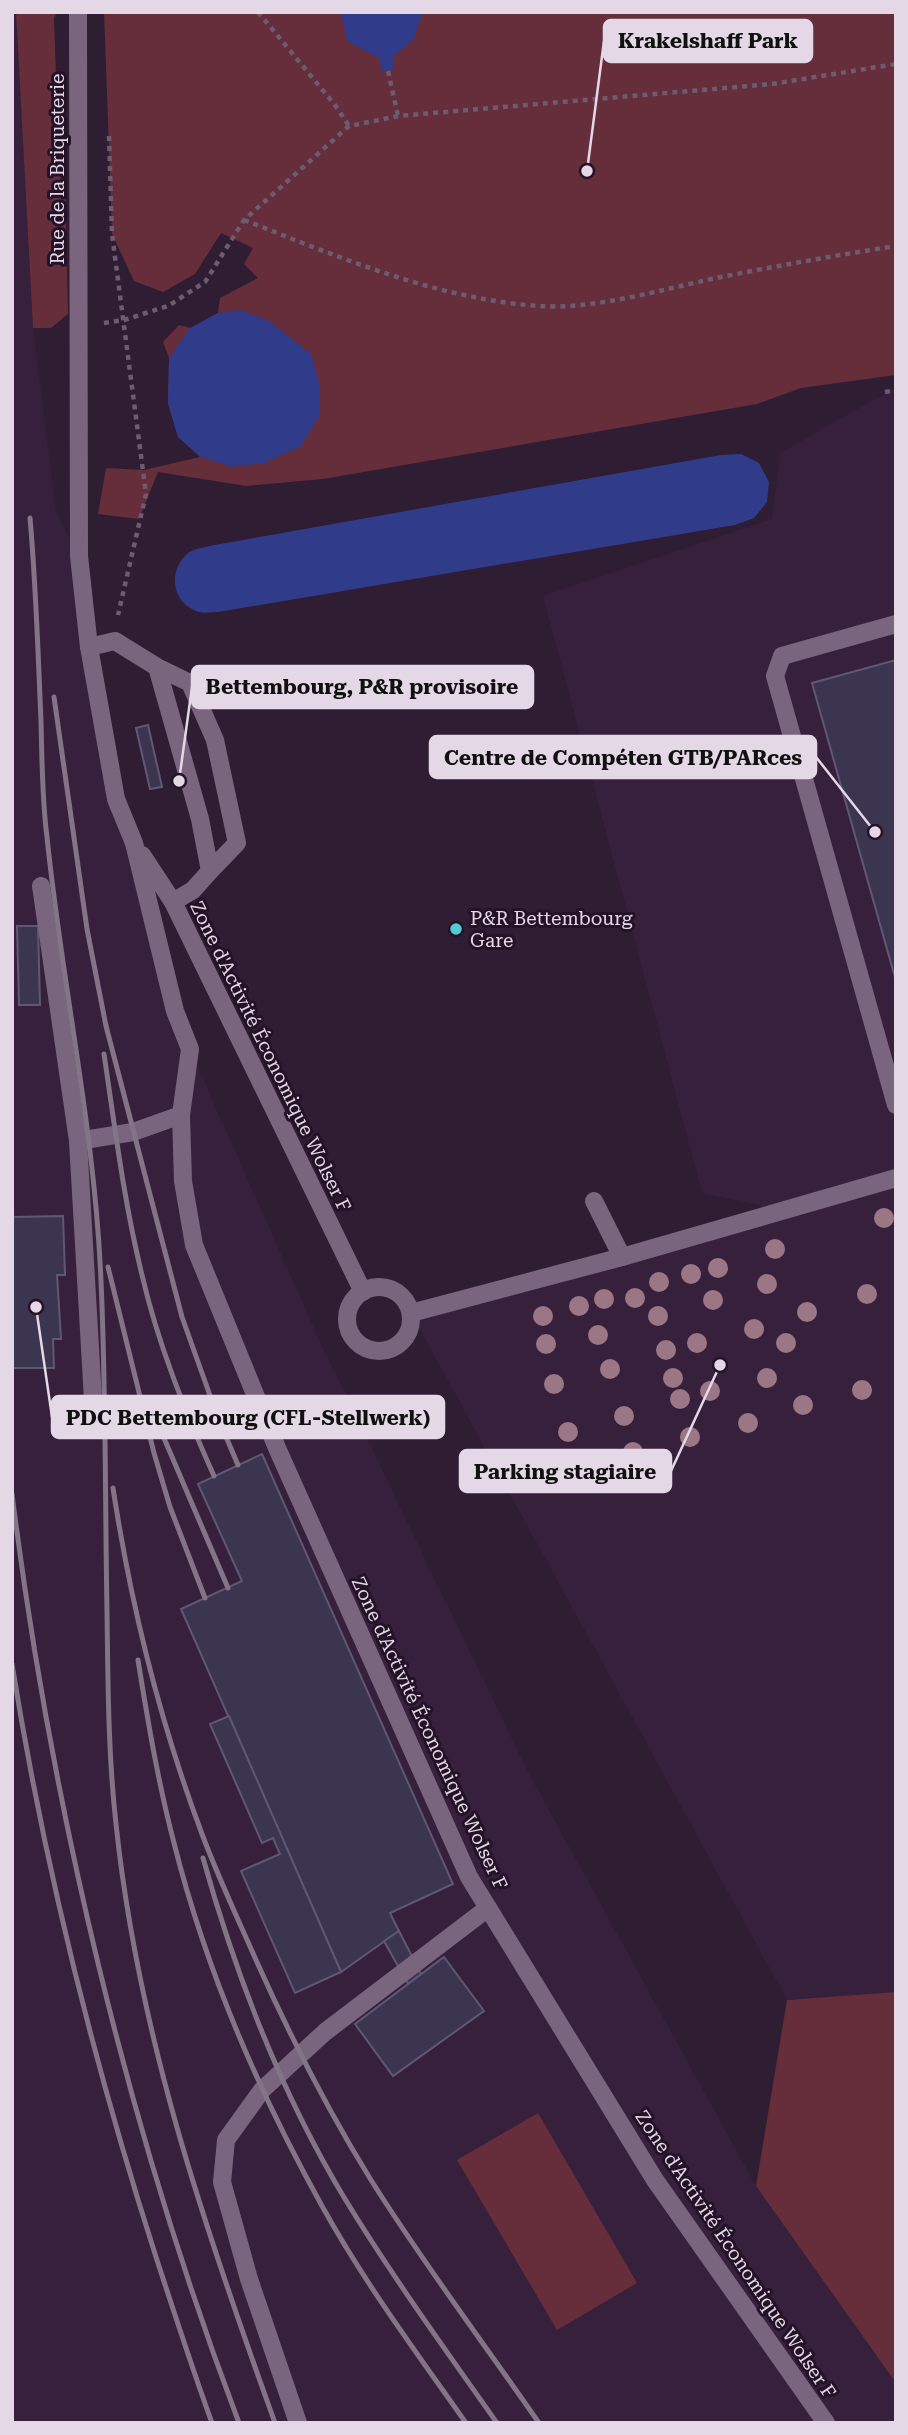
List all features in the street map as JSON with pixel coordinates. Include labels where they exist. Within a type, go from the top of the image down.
[{"type":"street","name":"Rue de la Briqueterie","points":[[78,12],[79,556],[89,647],[116,799],[134,843]]},
{"type":"street","points":[[896,624],[782,656],[775,676],[892,1077],[896,1105]]},
{"type":"street","points":[[89,647],[115,641],[157,667],[190,683],[215,740],[237,844],[194,890],[173,902]]},
{"type":"street","points":[[157,667],[200,819],[210,871]]},
{"type":"street","name":"Zone d'Activité Économique Wolser F","points":[[134,843],[173,902],[362,1292]]},
{"type":"street","name":"Zone d'Activité Économique Wolser F","points":[[134,843],[175,1011],[190,1049],[181,1115],[183,1181],[194,1245],[277,1448],[469,1877],[655,2180],[826,2423]]},
{"type":"street","points":[[41,886],[78,1141],[94,1417]]},
{"type":"street","points":[[78,1141],[133,1132],[181,1115]]},
{"type":"street","points":[[411,1314],[896,1178]]},
{"type":"street","points":[[594,1201],[622,1257]]},
{"type":"street","points":[[372,1288],[392,1290],[401,1295],[411,1314],[411,1323],[402,1342],[383,1351],[362,1346],[354,1339],[349,1329],[349,1308],[362,1292],[372,1288]]},
{"type":"street","points":[[298,2423],[249,2279],[222,2182],[226,2140],[262,2090],[325,2032],[488,1908]]},
{"type":"path","points":[[258,12],[349,126]]},
{"type":"path","points":[[78,326],[124,320],[169,306],[205,282],[244,220],[349,126],[398,116],[772,84],[896,64]]},
{"type":"path","points":[[388,71],[398,116]]},
{"type":"path","points":[[108,123],[112,234],[146,494],[116,623]]},
{"type":"path","points":[[244,220],[379,272],[480,299],[542,307],[603,302],[776,265],[896,246]]},
{"type":"path","points":[[886,392],[896,390]]},
{"type":"shaded area","points":[[12,12],[16,12],[33,328],[56,512],[79,556],[116,799],[190,1050],[318,1337],[528,1772],[756,2186],[896,2383],[896,2423],[12,2423]]},
{"type":"shaded area","points":[[16,12],[57,12],[54,18],[56,75],[63,89],[68,314],[51,328],[33,328]]},
{"type":"shaded area","points":[[104,12],[896,12],[896,375],[801,388],[757,404],[323,479],[246,486],[158,472],[139,519],[98,514],[106,468],[144,470],[200,457],[178,437],[168,403],[169,358],[163,342],[179,325],[191,328],[218,313],[220,298],[258,278],[244,264],[253,248],[221,233],[195,274],[163,292],[134,281],[112,234]]},
{"type":"shaded area","points":[[341,12],[423,12],[413,40],[394,56],[394,70],[382,71],[379,58],[347,41]]},
{"type":"shaded area","points":[[241,310],[269,321],[311,354],[320,386],[320,415],[300,447],[264,463],[232,467],[201,457],[178,437],[168,403],[169,358],[190,328],[218,313]]},
{"type":"shaded area","points":[[896,387],[896,1992],[787,2000],[411,1313],[781,1210],[702,1193],[543,596],[772,519],[780,453]]},
{"type":"shaded area","points":[[741,454],[759,463],[769,482],[767,502],[754,518],[735,525],[218,612],[196,611],[188,606],[181,600],[175,585],[177,568],[188,553],[209,546],[721,455]]},
{"type":"shaded area","points":[[896,1992],[896,2383],[756,2186],[787,2000]]},
{"type":"shaded area","points":[[538,2113],[637,2283],[557,2330],[457,2160]]},
{"type":"building","points":[[896,660],[896,981],[812,683]]},
{"type":"building","points":[[148,725],[162,787],[150,789],[136,728]]},
{"type":"building","points":[[17,926],[38,926],[40,1005],[19,1005]]},
{"type":"building","points":[[63,1216],[65,1275],[57,1275],[61,1339],[53,1339],[54,1368],[12,1368],[12,1217]]},
{"type":"building","points":[[262,1454],[453,1884],[390,1913],[399,1931],[341,1972],[181,1609],[242,1581],[198,1484]]},
{"type":"building","points":[[229,1716],[341,1972],[295,1993],[241,1871],[280,1854],[273,1838],[262,1843],[210,1724]]},
{"type":"building","points":[[399,1931],[421,1974],[408,1984],[384,1941]]},
{"type":"building","points":[[444,1957],[484,2011],[393,2076],[355,2024]]},
{"type":"railway","points":[[30,518],[45,823],[98,1225],[104,1363],[111,1771],[126,1902],[140,1978],[177,2128],[223,2276],[275,2423]]},
{"type":"railway","points":[[54,697],[87,929],[106,1026],[182,1317],[238,1465]]},
{"type":"railway","points":[[104,1054],[125,1193],[148,1301],[173,1377],[214,1476]]},
{"type":"railway","points":[[108,1267],[154,1453],[170,1507],[205,1598]]},
{"type":"railway","points":[[149,1403],[228,1588]]},
{"type":"railway","points":[[113,1488],[138,1620],[173,1749],[208,1850],[269,1988],[324,2099],[371,2180],[432,2272],[539,2423]]},
{"type":"railway","points":[[12,1494],[48,1729],[99,1965],[162,2198],[239,2423]]},
{"type":"railway","points":[[138,1660],[158,1775],[187,1890],[218,1983],[255,2074],[338,2234],[466,2423]]},
{"type":"railway","points":[[12,1664],[55,1889],[92,2037],[133,2184],[212,2423]]},
{"type":"railway","points":[[203,1858],[230,1946],[262,2033],[300,2118],[363,2228],[497,2423]]},
{"type":"place","name":"Krakelshaff Park","points":[[587,171]]},
{"type":"place","name":"Bettembourg, P&R provisoire","points":[[179,781]]},
{"type":"place","name":"Centre de Compéten GTB/PARces","points":[[875,832]]},
{"type":"place","name":"P&R Bettembourg Gare","points":[[456,929]]},
{"type":"place","name":"PDC Bettembourg (CFL-Stellwerk)","points":[[36,1307]]},
{"type":"place","name":"Parking stagiaire","points":[[720,1365]]}]
